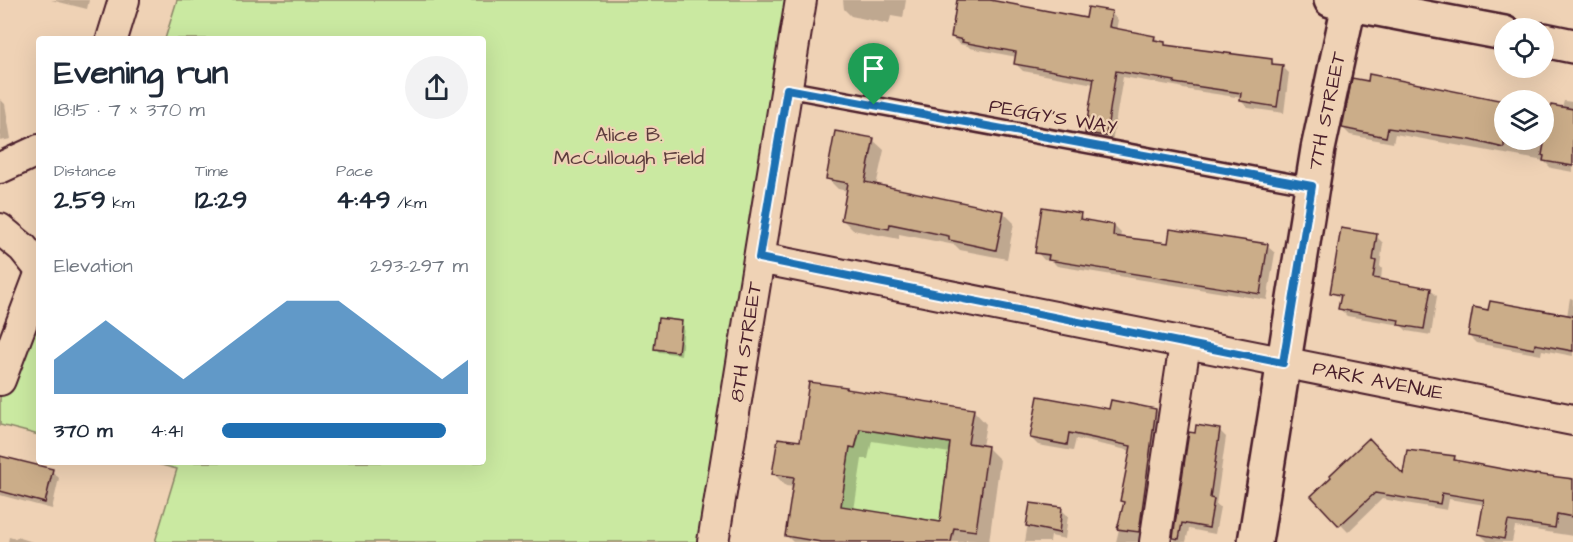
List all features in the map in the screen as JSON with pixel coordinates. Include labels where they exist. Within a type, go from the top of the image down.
[{"type":"main road","points":[[1344,1],[1494,31]]},
{"type":"main road","name":"7TH STREET","points":[[1255,542],[1344,1]]},
{"type":"main road","points":[[1554,42],[1573,46]]},
{"type":"street","points":[[113,36],[124,0]]},
{"type":"street","name":"8TH STREET","points":[[713,542],[801,0]]},
{"type":"street","points":[[0,168],[36,151]]},
{"type":"street","points":[[0,229],[22,248],[36,264]]},
{"type":"street","name":"PARK AVENUE","points":[[759,258],[1573,420]]},
{"type":"street","points":[[0,380],[36,285]]},
{"type":"street","points":[[1155,542],[1185,344]]},
{"type":"lane","name":"PEGGY'S WAY","points":[[787,89],[1312,186]]},
{"type":"green space","name":"Alice B. McCullough Field","points":[[177,0],[801,0],[712,542],[155,542],[177,469],[162,465],[486,465],[486,36],[166,36]]},
{"type":"green space","points":[[36,281],[36,434],[0,425],[0,381]]},
{"type":"green space","points":[[860,428],[950,443],[940,522],[829,505],[844,483],[850,446],[856,446]]},
{"type":"building","points":[[957,0],[990,0],[1086,18],[1088,7],[1112,11],[1109,27],[1155,36],[1154,40],[1165,42],[1165,45],[1272,59],[1272,64],[1283,65],[1277,107],[1240,101],[1241,93],[1116,71],[1106,136],[1085,133],[1094,78],[1014,64],[1016,52],[962,42],[963,40],[951,37]]},
{"type":"building","points":[[1369,74],[1494,99],[1494,146],[1388,128],[1386,137],[1342,128],[1352,78],[1368,81]]},
{"type":"building","points":[[1554,106],[1573,109],[1573,166],[1543,161],[1544,156],[1543,150],[1554,150]]},
{"type":"building","points":[[835,131],[874,138],[865,182],[1004,211],[996,250],[949,240],[949,236],[890,224],[889,229],[841,220],[848,183],[826,179]]},
{"type":"building","points":[[1042,207],[1081,213],[1080,219],[1114,225],[1113,236],[1168,243],[1170,229],[1268,244],[1260,294],[1048,260],[1049,255],[1035,253]]},
{"type":"building","points":[[1341,228],[1377,234],[1373,278],[1431,288],[1424,329],[1398,325],[1399,320],[1338,309],[1341,295],[1330,293]]},
{"type":"building","points":[[1490,301],[1573,316],[1573,351],[1535,344],[1534,349],[1468,336],[1473,307],[1488,310]]},
{"type":"building","points":[[658,318],[682,321],[678,352],[654,349]]},
{"type":"building","points":[[809,382],[974,409],[968,443],[988,446],[976,531],[954,528],[951,542],[821,542],[785,536],[794,477],[772,474],[778,438],[800,441]],"holes":[[[860,429],[950,443],[940,522],[841,506],[850,447],[855,448]]]},
{"type":"building","points":[[1038,396],[1109,409],[1111,400],[1156,409],[1139,532],[1117,529],[1124,502],[1120,501],[1131,446],[1069,433],[1067,445],[1030,438]]},
{"type":"building","points":[[1196,425],[1220,429],[1210,498],[1214,499],[1209,528],[1182,523],[1179,539],[1173,538],[1189,432],[1195,433]]},
{"type":"building","points":[[1369,438],[1403,474],[1407,450],[1455,456],[1454,460],[1535,475],[1573,479],[1573,517],[1557,514],[1555,528],[1508,521],[1504,539],[1478,534],[1484,500],[1442,493],[1440,504],[1375,493],[1339,526],[1311,496]]},
{"type":"building","points":[[0,456],[53,469],[45,503],[0,491]]},
{"type":"building","points":[[1030,503],[1062,507],[1059,533],[1026,526]]},
{"type":"route","points":[[787,89],[874,105],[1312,186],[1283,363],[759,258],[787,89]]}]
